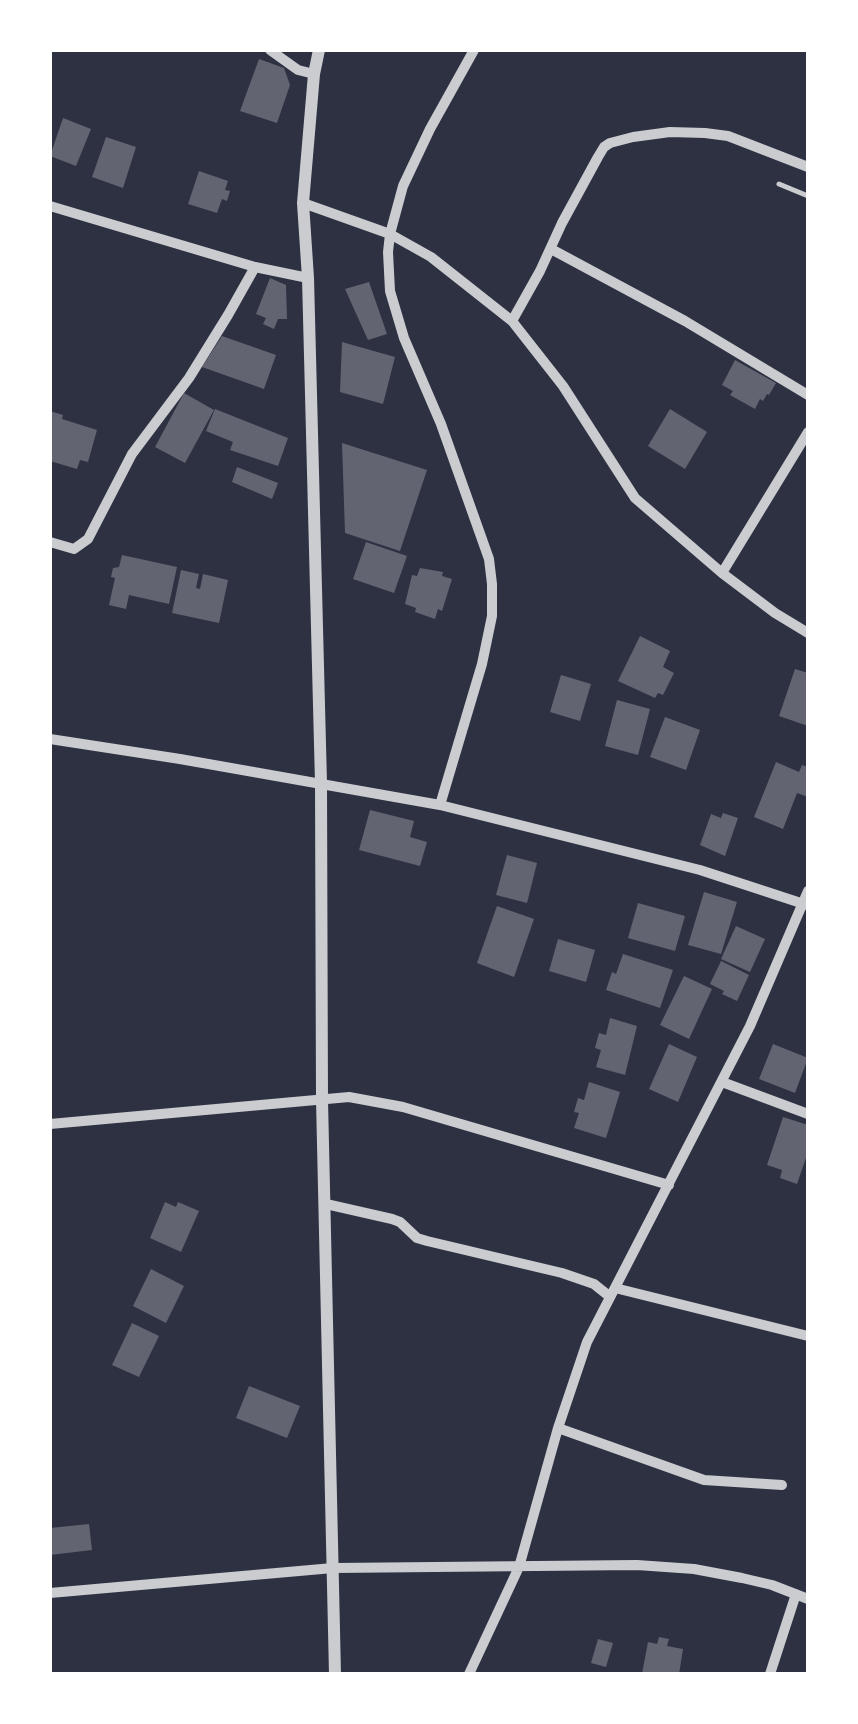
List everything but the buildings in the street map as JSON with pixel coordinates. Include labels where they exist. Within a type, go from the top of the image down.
[{"type":"street","points":[[270,50],[298,70],[314,74]]},
{"type":"street","points":[[319,50],[303,203],[321,783],[322,1100],[335,1674]]},
{"type":"street","points":[[440,805],[482,664],[492,616],[492,584],[489,559],[404,338],[390,290],[388,252],[403,186],[474,50]]},
{"type":"street","points":[[512,321],[598,156],[610,143],[670,132],[705,132],[728,136],[808,168]]},
{"type":"street","points":[[303,203],[390,234],[432,257],[512,321],[563,386],[634,498],[722,573],[808,633]]},
{"type":"street","points":[[50,206],[254,267],[308,278]]},
{"type":"street","points":[[551,249],[685,321],[808,395]]},
{"type":"street","points":[[50,542],[74,549],[88,540],[132,454],[189,378],[254,267]]},
{"type":"street","points":[[722,573],[808,432]]},
{"type":"street","points":[[50,739],[440,805],[700,870],[806,904]]},
{"type":"street","points":[[469,1674],[519,1567],[587,1342],[750,1026],[806,904],[808,891]]},
{"type":"street","points":[[722,1082],[808,1114]]},
{"type":"street","points":[[50,1124],[349,1097],[388,1103],[669,1185]]},
{"type":"street","points":[[326,1204],[400,1222],[410,1234],[426,1242],[562,1272],[612,1292],[808,1336]]},
{"type":"street","points":[[558,1428],[704,1480],[782,1485]]},
{"type":"street","points":[[50,1593],[333,1568],[637,1566],[694,1570],[742,1578],[802,1596],[770,1674]]},
{"type":"lane","points":[[779,184],[808,196]]}]
